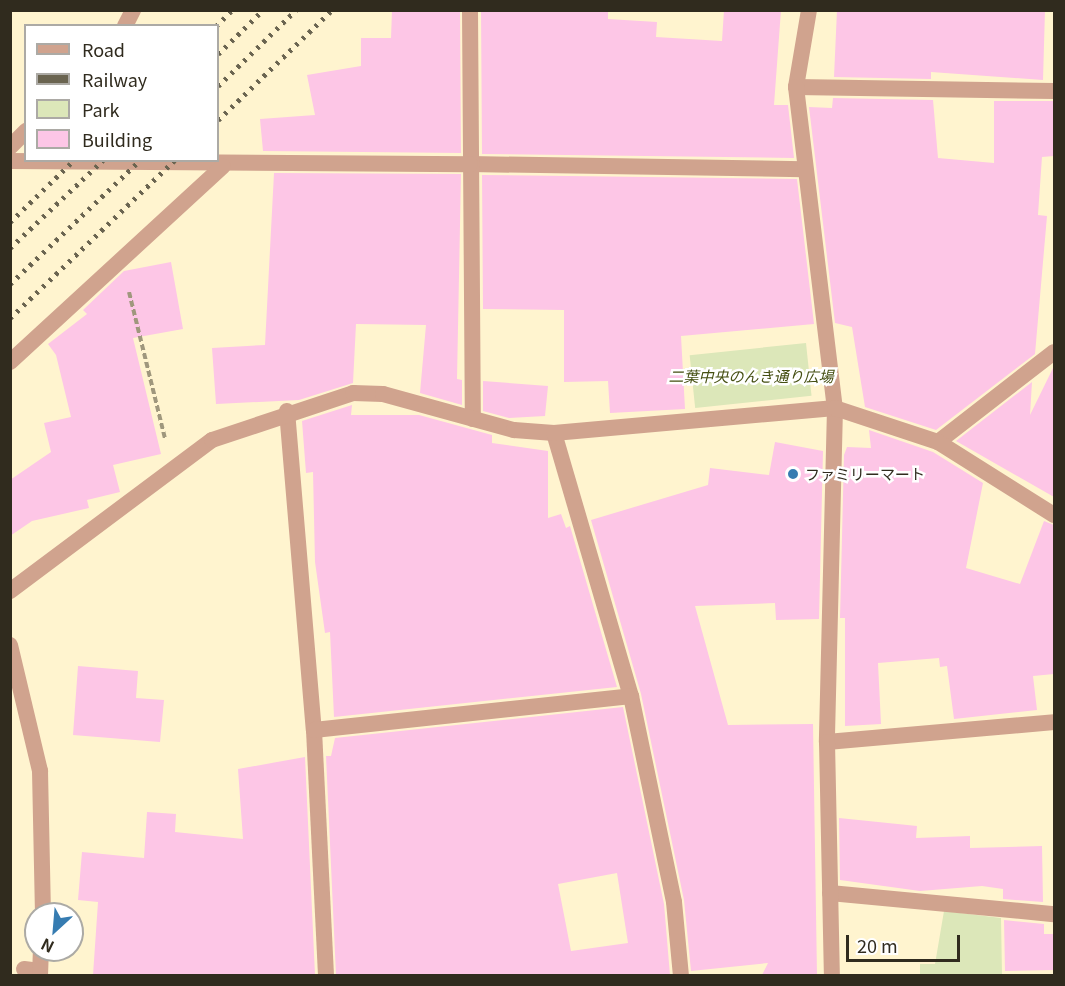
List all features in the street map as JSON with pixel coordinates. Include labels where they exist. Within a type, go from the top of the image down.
[{"type":"street","points":[[470,10],[473,419]]},
{"type":"street","points":[[809,10],[796,87],[804,169],[835,408],[827,742],[832,975]]},
{"type":"street","points":[[796,87],[1054,91]]},
{"type":"street","points":[[10,147],[24,133]]},
{"type":"street","points":[[81,162],[224,166],[470,164],[804,169]]},
{"type":"street","points":[[10,362],[120,256],[224,166]]},
{"type":"street","points":[[938,442],[1054,351]]},
{"type":"street","points":[[10,591],[172,466],[213,440],[287,411],[353,393],[383,394],[473,419],[554,433],[835,408],[938,442],[1054,516]]},
{"type":"street","points":[[287,411],[314,729],[326,975]]},
{"type":"street","points":[[554,433],[631,696],[674,902],[681,975]]},
{"type":"street","points":[[10,645],[40,771],[43,902]]},
{"type":"street","points":[[314,729],[631,696]]},
{"type":"street","points":[[827,742],[1054,722]]},
{"type":"street","points":[[830,893],[1054,914]]},
{"type":"path","points":[[120,256],[172,466]]},
{"type":"green space","name":"二葉中央のんき通り広場","points":[[806,343],[812,396],[695,408],[690,355]]},
{"type":"green space","points":[[944,911],[1001,918],[1002,975],[920,975],[920,964],[935,964]]},
{"type":"building","points":[[392,10],[460,10],[461,153],[263,151],[260,119],[315,115],[307,75],[361,66],[361,38],[391,38]]},
{"type":"building","points":[[481,10],[608,10],[608,19],[657,22],[656,37],[722,41],[724,10],[781,10],[774,105],[788,105],[794,158],[482,154]]},
{"type":"building","points":[[837,10],[1045,10],[1043,80],[931,72],[931,79],[834,77]]},
{"type":"building","points":[[833,98],[933,100],[938,158],[994,163],[994,101],[1054,101],[1054,156],[1042,157],[1038,215],[1047,216],[1035,354],[936,430],[865,407],[852,327],[835,323],[809,107],[832,108]]},
{"type":"building","points":[[274,173],[461,174],[457,379],[462,380],[462,405],[420,393],[426,325],[356,324],[353,383],[299,400],[216,404],[212,348],[265,345]]},
{"type":"building","points":[[482,175],[797,179],[814,324],[681,336],[685,409],[610,413],[608,381],[564,382],[564,310],[483,309]]},
{"type":"building","points":[[171,262],[183,329],[133,338],[161,454],[113,465],[120,492],[87,500],[89,508],[32,521],[10,536],[10,480],[51,452],[44,423],[71,417],[56,355],[48,344],[87,314],[83,310],[124,271]]},
{"type":"building","points":[[1054,366],[1054,497],[956,441],[1032,382],[1030,415]]},
{"type":"building","points":[[483,381],[548,386],[545,416],[509,418],[483,411]]},
{"type":"building","points":[[352,405],[351,415],[419,415],[492,435],[492,443],[548,451],[548,518],[561,514],[566,528],[570,526],[617,687],[334,717],[330,632],[325,633],[315,562],[313,472],[306,473],[302,421]]},
{"type":"building","points":[[869,430],[933,452],[983,483],[966,568],[1020,584],[1044,521],[1054,525],[1054,674],[1033,676],[1037,710],[954,719],[947,666],[940,667],[939,658],[878,663],[881,724],[845,726],[845,618],[840,618],[844,455],[847,447],[871,448]]},
{"type":"building","points":[[775,442],[823,451],[819,619],[776,620],[775,603],[695,606],[728,725],[813,724],[817,975],[762,975],[768,963],[691,971],[684,900],[641,694],[591,520],[708,485],[710,468],[769,475]]},
{"type":"building","points":[[78,666],[138,671],[136,698],[164,700],[160,742],[73,735]]},
{"type":"building","points":[[623,707],[664,904],[670,975],[336,975],[326,756],[331,756],[335,738]],"holes":[[[617,873],[628,943],[571,951],[558,884]]]},
{"type":"building","points":[[305,757],[315,975],[93,975],[98,902],[78,900],[82,852],[144,858],[147,812],[176,814],[175,832],[243,839],[238,769]]},
{"type":"building","points":[[839,818],[917,826],[916,838],[970,836],[970,848],[1042,846],[1043,902],[1003,899],[1003,889],[982,886],[920,891],[840,880]]},
{"type":"building","points":[[1004,920],[1044,924],[1044,934],[1054,934],[1054,970],[1005,971]]},
{"type":"railway","points":[[218,24],[232,10]]},
{"type":"railway","points":[[219,53],[263,10]]},
{"type":"railway","points":[[219,85],[296,10]]},
{"type":"railway","points":[[219,119],[332,10]]},
{"type":"railway","points":[[10,222],[72,162]]},
{"type":"railway","points":[[10,248],[101,162]]},
{"type":"railway","points":[[10,284],[138,162]]},
{"type":"railway","points":[[10,318],[173,162]]},
{"type":"place","name":"ファミリーマート","points":[[793,474]]}]
